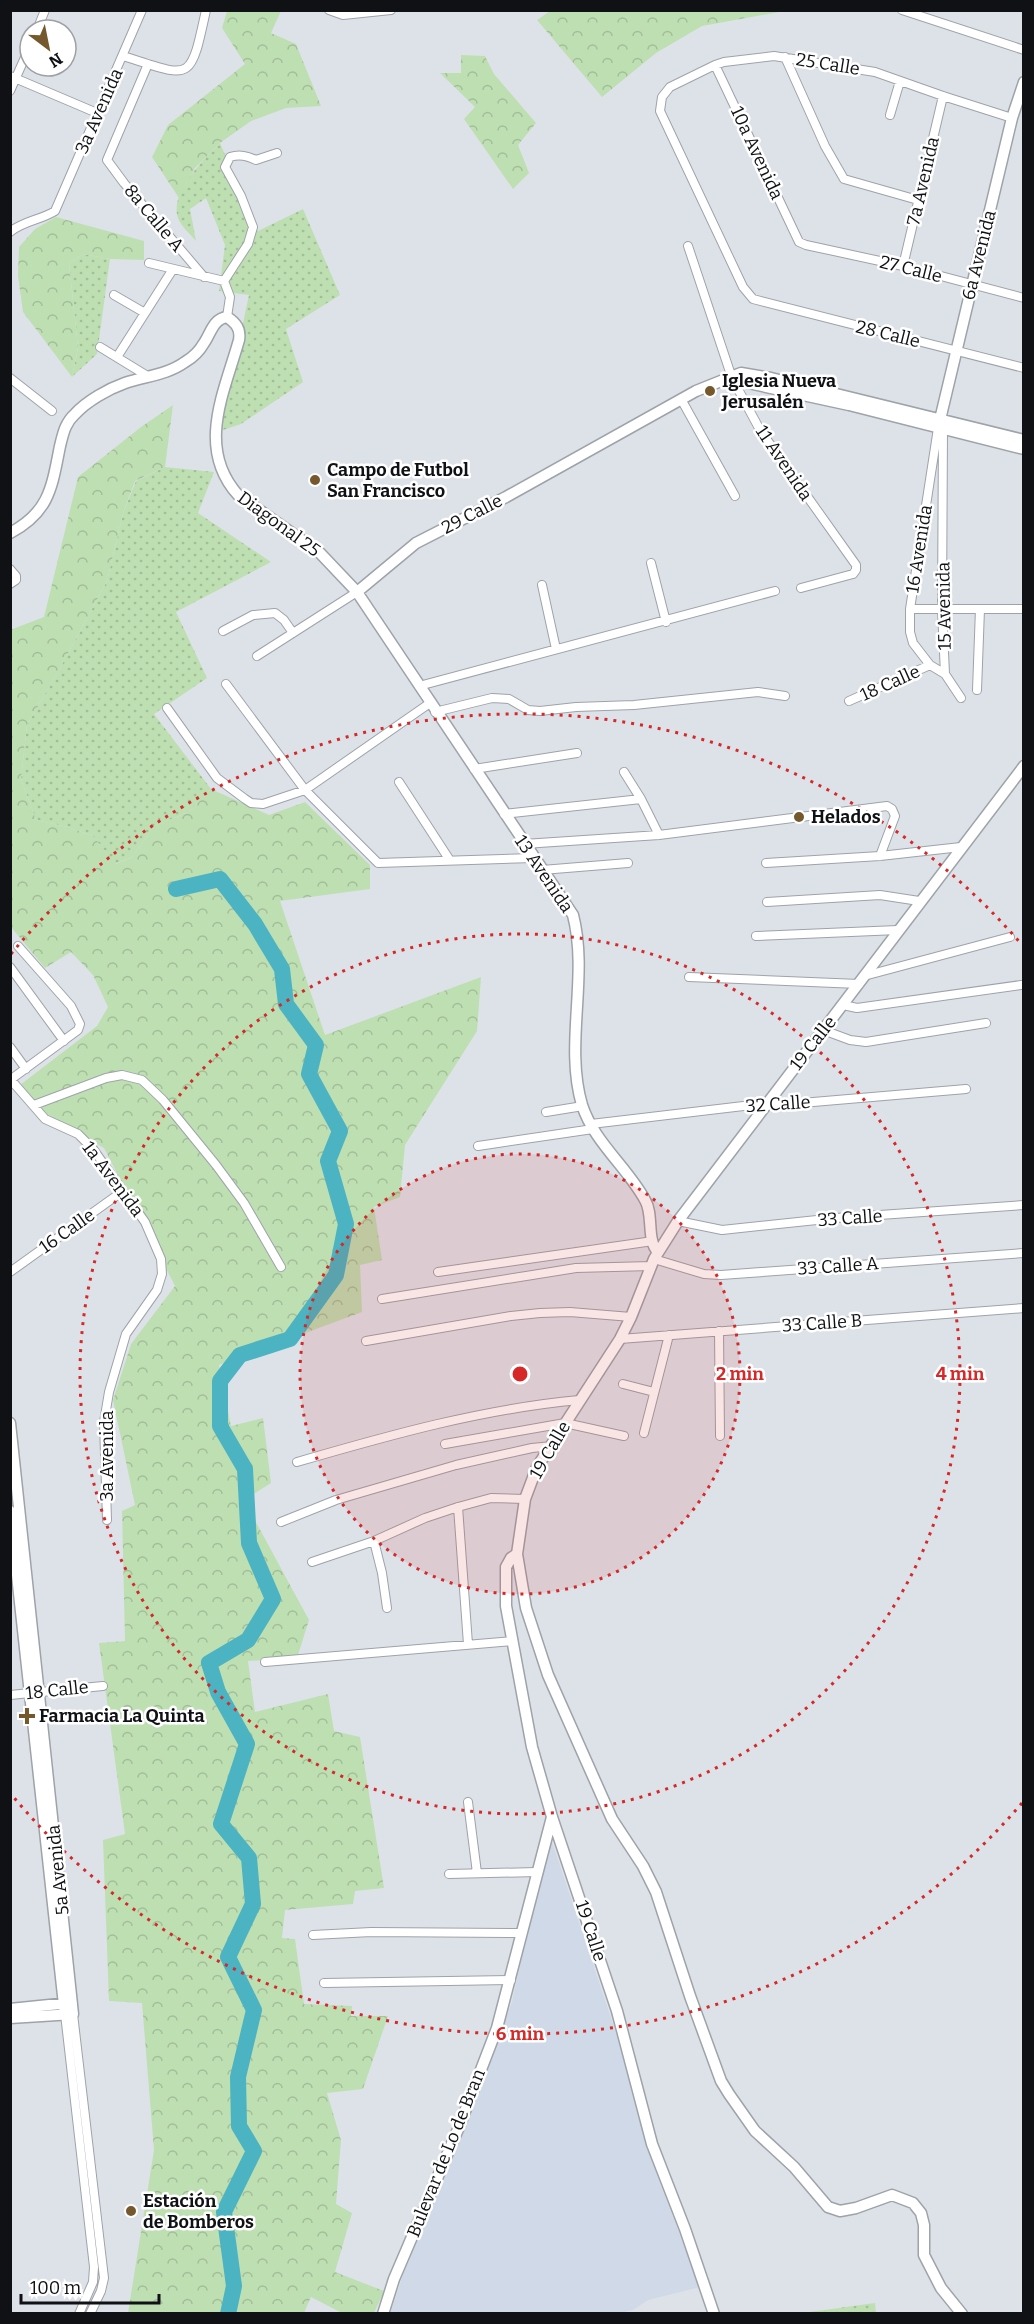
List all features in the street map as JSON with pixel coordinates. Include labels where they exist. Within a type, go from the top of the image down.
[{"type":"street","name":"3a Avenida","points":[[10,232],[18,226],[55,211],[142,10]]},
{"type":"street","points":[[123,56],[172,72],[179,72],[190,66],[196,55],[206,10]]},
{"type":"street","points":[[328,10],[343,15],[391,10]]},
{"type":"street","points":[[902,10],[1023,50]]},
{"type":"street","name":"25 Calle","points":[[753,299],[743,287],[660,111],[662,97],[670,87],[724,62],[774,56],[875,72],[1012,117]]},
{"type":"street","points":[[785,57],[825,146],[844,179],[918,200]]},
{"type":"street","name":"8a Calle A","points":[[148,64],[108,156],[109,164],[204,277]]},
{"type":"street","name":"10a Avenida","points":[[715,65],[798,242]]},
{"type":"street","points":[[10,91],[13,77],[97,113]]},
{"type":"street","points":[[890,115],[900,81]]},
{"type":"street","name":"6a Avenida","points":[[940,425],[971,285],[1012,117],[1023,82]]},
{"type":"street","name":"7a Avenida","points":[[903,266],[943,96]]},
{"type":"street","points":[[224,280],[248,244],[253,227],[241,196],[225,167],[226,161],[236,155],[244,155],[256,160],[277,153]]},
{"type":"street","name":"27 Calle","points":[[798,242],[903,266],[1023,298]]},
{"type":"street","name":"11 Avenida","points":[[688,246],[732,378],[760,429],[856,565],[853,574],[801,588]]},
{"type":"street","points":[[149,263],[224,280]]},
{"type":"street","points":[[117,357],[173,269]]},
{"type":"street","points":[[10,533],[25,525],[47,500],[54,483],[63,434],[72,417],[106,392],[125,383],[175,369],[188,360],[203,345],[217,321],[227,317],[230,297],[224,280]]},
{"type":"street","points":[[114,295],[145,313]]},
{"type":"street","name":"28 Calle","points":[[753,299],[1023,368]]},
{"type":"street","name":"Diagonal 25","points":[[227,317],[235,322],[240,333],[216,419],[215,445],[221,472],[238,495],[320,553],[357,592]]},
{"type":"street","points":[[100,347],[149,377]]},
{"type":"street","name":"29 Calle","points":[[257,656],[357,592],[416,543],[525,486],[681,399],[741,373],[771,378],[940,425]]},
{"type":"street","points":[[10,378],[52,411]]},
{"type":"street","points":[[681,399],[735,496]]},
{"type":"street","points":[[940,425],[1023,440]]},
{"type":"street","points":[[940,425],[1023,449]]},
{"type":"street","name":"16 Avenida","points":[[930,665],[913,643],[910,632],[910,609],[940,425]]},
{"type":"street","name":"15 Avenida","points":[[940,425],[945,674]]},
{"type":"street","points":[[651,563],[666,622]]},
{"type":"street","points":[[10,569],[16,576],[16,580],[10,584]]},
{"type":"street","points":[[542,585],[556,649]]},
{"type":"street","points":[[419,686],[666,622],[775,591]]},
{"type":"street","name":"13 Avenida","points":[[357,592],[573,915],[578,933],[576,1036],[579,1087],[583,1106],[592,1126],[647,1202],[655,1250],[654,1259]]},
{"type":"street","points":[[910,609],[1023,609]]},
{"type":"street","points":[[977,690],[980,609]]},
{"type":"street","points":[[223,631],[253,615],[275,613],[292,633]]},
{"type":"street","points":[[930,665],[945,674],[961,698]]},
{"type":"street","name":"18 Calle","points":[[849,700],[930,665]]},
{"type":"street","points":[[226,684],[305,790],[378,862],[533,858]]},
{"type":"street","points":[[167,708],[217,778],[251,803],[263,804],[305,790],[433,707],[492,698],[509,699],[528,710],[540,711],[634,705],[758,692],[785,696]]},
{"type":"street","points":[[474,769],[577,753]]},
{"type":"street","name":"19 Calle","points":[[714,2313],[652,2144],[617,2011],[552,1816],[532,1747],[512,1641],[505,1583],[506,1567],[511,1558],[517,1554],[525,1499],[537,1467],[620,1339],[654,1259],[678,1221],[1023,765]]},
{"type":"street","points":[[624,771],[659,836]]},
{"type":"street","points":[[399,782],[449,859]]},
{"type":"street","points":[[504,814],[641,799]]},
{"type":"street","points":[[524,844],[659,836],[887,806],[892,809],[895,816],[880,856]]},
{"type":"street","points":[[766,863],[880,856],[961,847]]},
{"type":"street","points":[[542,870],[628,863]]},
{"type":"street","points":[[767,902],[880,895],[919,901]]},
{"type":"street","points":[[756,936],[898,930]]},
{"type":"street","points":[[689,977],[861,980],[1010,937]]},
{"type":"street","points":[[11,1080],[78,1030],[79,1020],[71,1006],[18,946]]},
{"type":"street","points":[[10,967],[64,1041]]},
{"type":"street","points":[[843,1005],[856,1008],[1021,985]]},
{"type":"street","points":[[823,1030],[850,1040],[866,1042],[986,1023]]},
{"type":"street","points":[[10,1047],[26,1069]]},
{"type":"street","points":[[33,1105],[106,1078],[122,1075],[142,1080],[163,1100],[244,1203],[281,1267]]},
{"type":"street","name":"1a Avenida","points":[[11,1080],[45,1119],[78,1134],[93,1149],[145,1222],[161,1259],[162,1274]]},
{"type":"street","name":"32 Calle","points":[[478,1146],[592,1126],[752,1105],[764,1106],[966,1089]]},
{"type":"street","points":[[546,1112],[583,1106]]},
{"type":"street","name":"16 Calle","points":[[10,1272],[123,1191]]},
{"type":"street","name":"33 Calle","points":[[678,1221],[722,1230],[836,1218],[1023,1205]]},
{"type":"street","points":[[438,1272],[653,1241]]},
{"type":"street","name":"33 Calle A","points":[[382,1299],[576,1268],[654,1259],[704,1274],[721,1275],[1023,1253]]},
{"type":"street","name":"3a Avenida","points":[[107,1520],[104,1422],[109,1392],[126,1334],[154,1296],[162,1274]]},
{"type":"street","name":"33 Calle B","points":[[620,1339],[1023,1308]]},
{"type":"street","points":[[366,1341],[540,1312],[631,1317]]},
{"type":"street","points":[[719,1331],[720,1436]]},
{"type":"street","points":[[644,1433],[669,1335]]},
{"type":"street","points":[[623,1384],[654,1392]]},
{"type":"street","points":[[297,1462],[436,1423],[495,1411],[579,1400]]},
{"type":"street","name":"5a Avenida","points":[[10,1423],[88,2181],[94,2277],[79,2313]]},
{"type":"street","points":[[445,1444],[565,1423],[624,1436]]},
{"type":"street","points":[[281,1522],[336,1500],[456,1465],[532,1448],[552,1446]]},
{"type":"street","points":[[312,1562],[374,1541],[425,1518],[458,1507],[491,1498],[525,1499]]},
{"type":"street","points":[[458,1507],[468,1644]]},
{"type":"street","name":"5a Avenida","points":[[10,1511],[36,1693]]},
{"type":"street","points":[[374,1541],[387,1608]]},
{"type":"street","points":[[517,1554],[526,1608],[548,1675],[612,1819],[643,1866],[656,1892],[721,2081],[755,2131],[794,2167],[828,2207],[840,2211],[856,2208],[892,2195],[913,2203],[921,2213],[924,2225],[924,2255],[941,2288],[962,2313]]},
{"type":"street","points":[[265,1662],[512,1641]]},
{"type":"street","name":"18 Calle","points":[[10,1695],[103,1686]]},
{"type":"street","points":[[468,1802],[477,1873]]},
{"type":"street","name":"Bulevar de Lo de Bran","points":[[383,2313],[402,2260],[459,2127],[497,2028],[552,1816]]},
{"type":"street","points":[[449,1874],[537,1872]]},
{"type":"street","points":[[313,1935],[371,1932],[520,1933]]},
{"type":"street","points":[[324,1983],[511,1980]]},
{"type":"street","points":[[10,2008],[69,2008]]},
{"type":"street","points":[[10,2018],[69,2008]]},
{"type":"street","name":"5a Avenida","points":[[88,2181],[104,2278],[101,2291],[90,2313]]},
{"type":"shaded area","points":[[552,1842],[618,2039],[637,2113],[658,2178],[700,2287],[648,2300],[633,2310],[620,2313],[390,2314],[403,2275],[457,2146],[512,2002],[530,1917]]},
{"type":"green space","points":[[227,11],[281,11],[271,33],[296,44],[321,106],[286,108],[251,121],[220,143],[195,168],[179,198],[152,157],[168,125],[245,64],[222,28]]},
{"type":"green space","points":[[550,11],[785,11],[702,26],[656,53],[602,97],[537,20]]},
{"type":"green space","points":[[461,55],[485,56],[494,74],[536,123],[518,145],[529,173],[513,189],[464,119],[475,107],[440,73],[461,73]]},
{"type":"green space","points":[[220,143],[258,231],[303,209],[340,295],[286,329],[303,382],[241,424],[220,431],[249,295],[219,291],[225,245],[206,198],[190,209],[196,241],[179,221],[177,208],[183,187]]},
{"type":"green space","points":[[56,217],[144,241],[144,260],[110,259],[83,254],[69,263],[78,348],[72,377],[23,312],[18,276],[19,247],[35,229]]},
{"type":"green space","points":[[83,254],[110,259],[97,354],[72,377],[78,348],[69,263]]},
{"type":"green space","points":[[173,405],[165,467],[135,481],[123,513],[107,581],[27,725],[21,779],[36,820],[68,827],[93,836],[116,864],[132,857],[154,826],[189,812],[211,789],[269,815],[305,802],[370,865],[370,889],[280,901],[325,1035],[481,977],[477,1031],[405,1145],[400,1197],[374,1207],[382,1260],[360,1265],[362,1312],[219,1365],[231,1426],[263,1418],[271,1483],[244,1500],[309,1620],[297,1658],[248,1661],[255,1712],[328,1694],[334,1731],[360,1737],[384,1888],[355,1891],[353,1904],[285,1910],[282,1938],[295,1939],[304,2004],[352,2006],[351,2016],[388,2016],[363,2089],[327,2093],[341,2140],[336,2204],[352,2213],[335,2272],[384,2291],[374,2313],[342,2313],[311,2297],[304,2313],[128,2313],[154,2150],[142,2003],[109,2001],[103,1840],[125,1834],[99,1643],[125,1641],[122,1511],[135,1505],[113,1400],[131,1344],[175,1286],[104,1148],[47,1114],[20,1085],[97,1026],[108,1007],[93,975],[71,952],[45,968],[11,927],[10,630],[44,617],[78,477]]},
{"type":"green space","points":[[165,467],[214,472],[198,513],[271,562],[176,612],[207,678],[154,714],[211,789],[189,812],[154,826],[132,857],[115,864],[93,836],[68,827],[36,820],[21,779],[27,725],[107,581],[123,513],[136,481]]},
{"type":"green space","points":[[875,2303],[876,2313],[802,2313]]},
{"type":"waterway","points":[[176,889],[220,879],[255,924],[282,969],[286,1004],[316,1045],[309,1074],[340,1131],[328,1161],[346,1224],[336,1275],[290,1339],[240,1355],[220,1381],[220,1426],[245,1469],[249,1543],[273,1599],[248,1640],[209,1663],[218,1692],[247,1744],[221,1824],[249,1858],[253,1904],[228,1957],[254,2010],[238,2077],[239,2126],[254,2151],[224,2212],[234,2286],[228,2314]]},
{"type":"place","name":"Iglesia Nueva Jerusalén","points":[[710,391]]},
{"type":"place","name":"Campo de Futbol San Francisco","points":[[315,480]]},
{"type":"place","name":"Helados","points":[[799,817]]},
{"type":"place","name":"Farmacia La Quinta","points":[[27,1716]]},
{"type":"place","name":"Estación de Bomberos","points":[[131,2211]]}]
